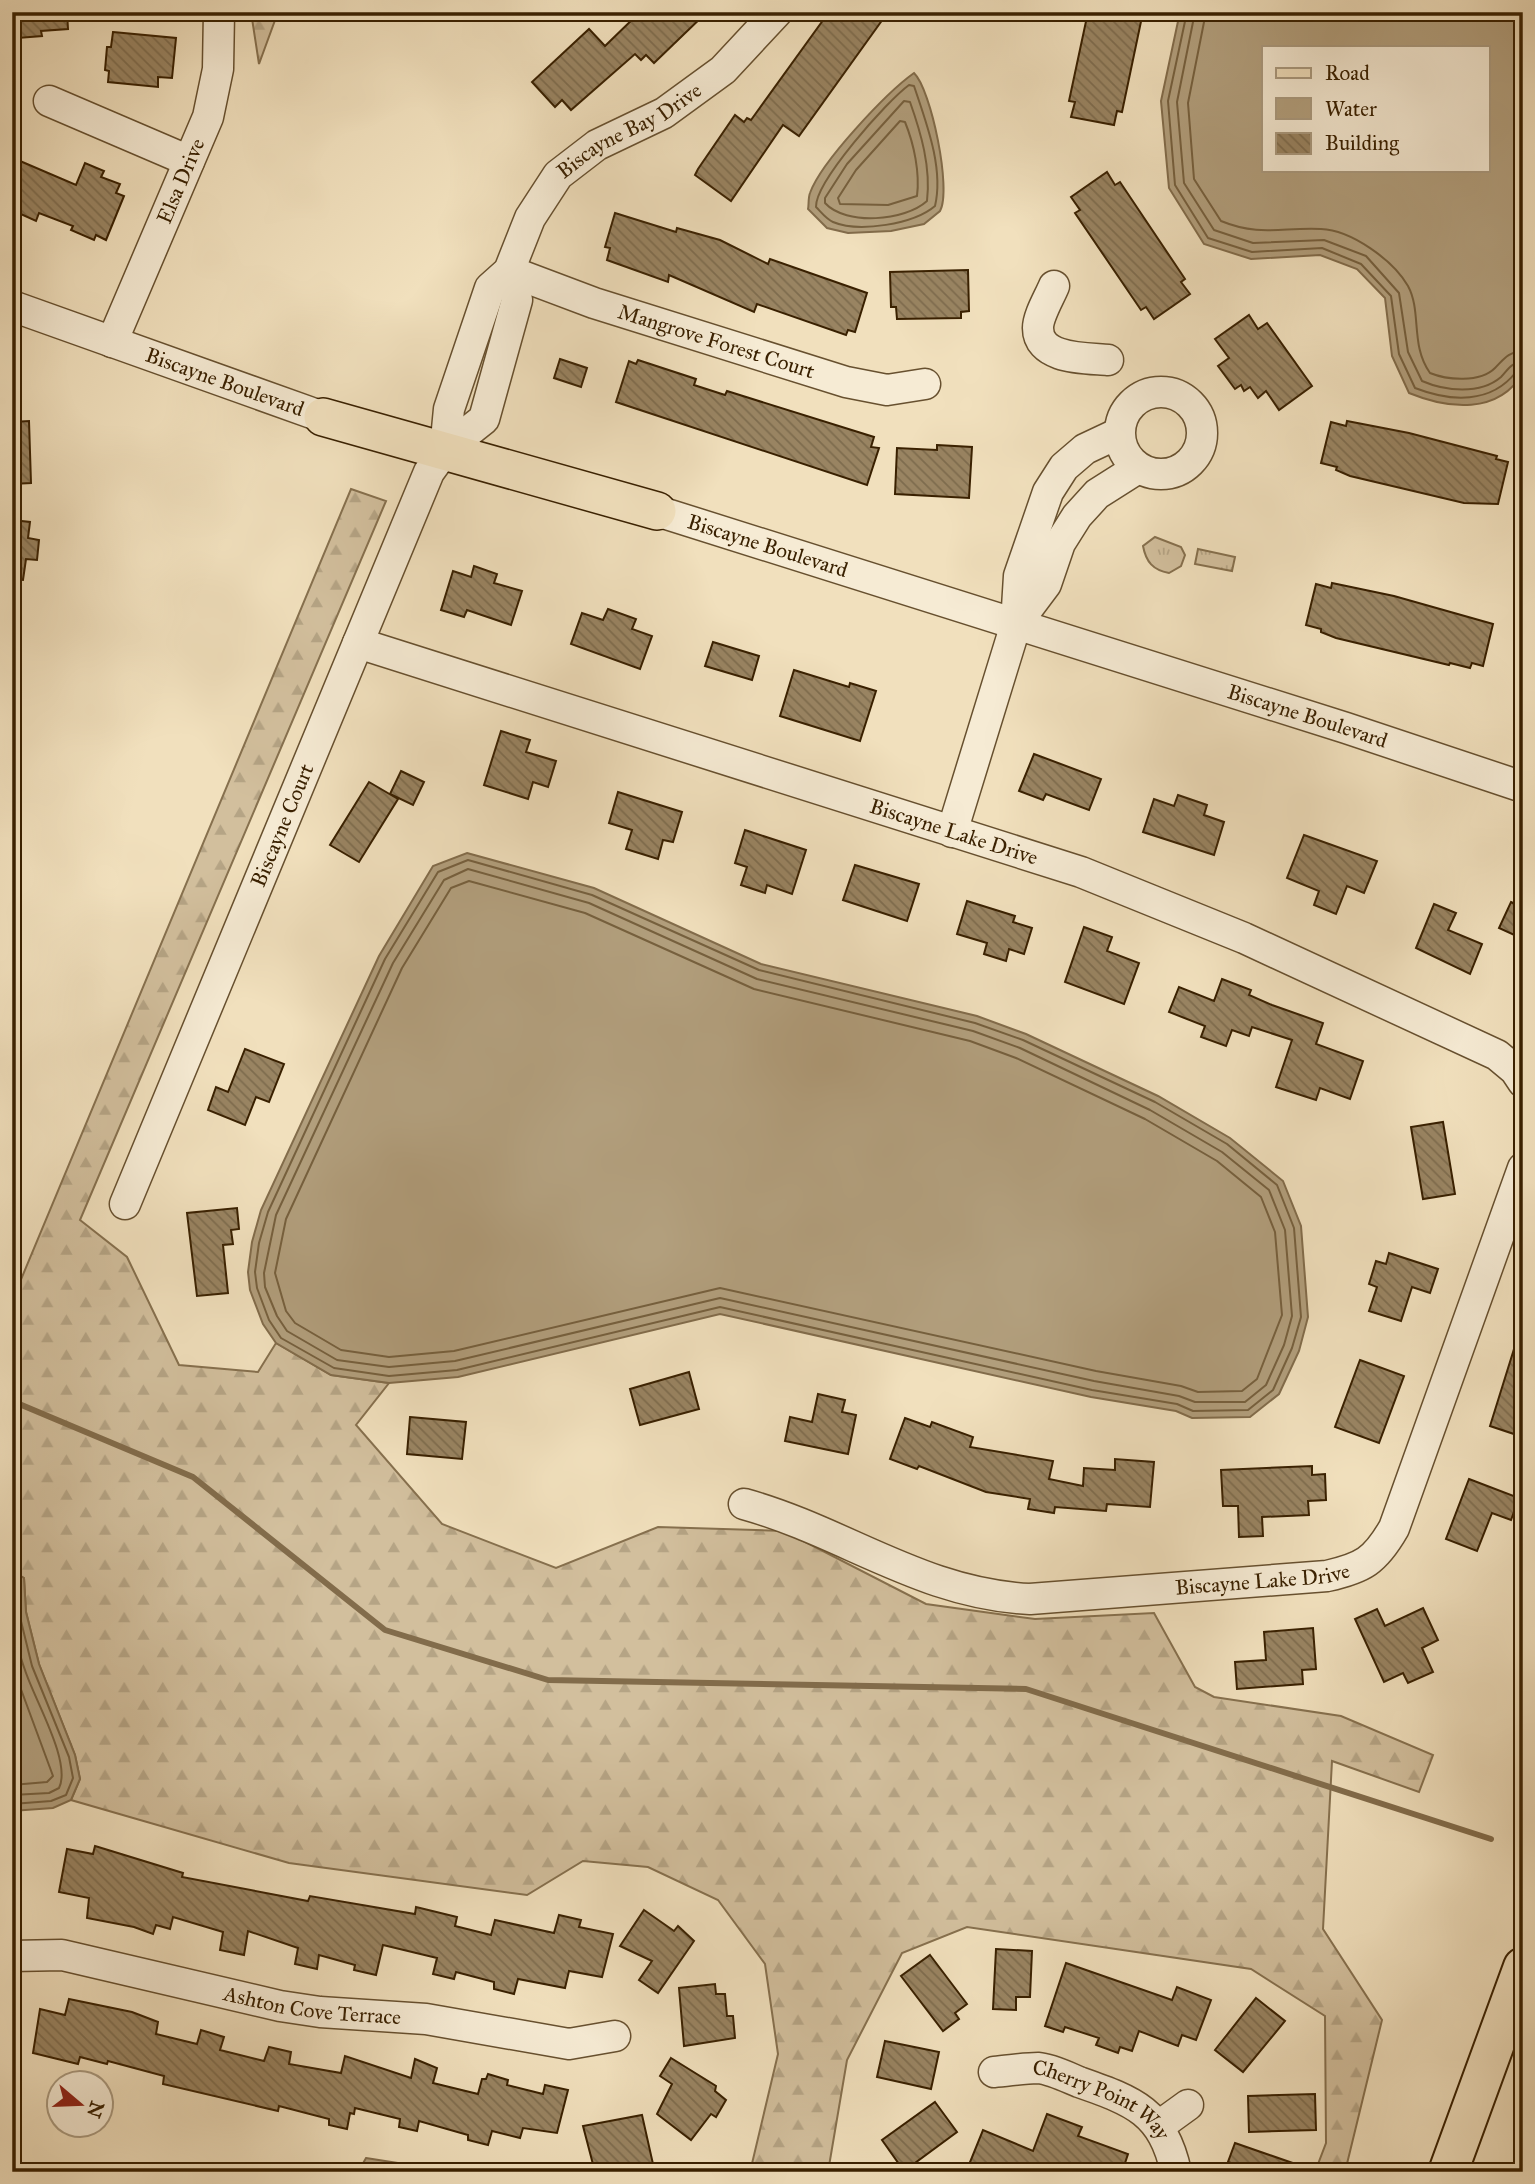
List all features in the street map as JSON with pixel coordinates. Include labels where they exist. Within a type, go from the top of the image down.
[{"type":"highway","points":[[1448,2172],[1523,1967]]},
{"type":"main road","name":"Biscayne Boulevard","points":[[323,417],[657,511]]},
{"type":"street","name":"Elsa Drive","points":[[112,342],[208,117],[218,69],[221,26],[219,12]]},
{"type":"street","name":"Biscayne Bay Drive","points":[[509,271],[530,218],[558,175],[597,145],[664,113],[723,70],[777,12]]},
{"type":"street","points":[[49,101],[189,161]]},
{"type":"street","points":[[445,450],[484,419],[517,300],[509,271]]},
{"type":"street","name":"Mangrove Forest Court","points":[[509,271],[594,303],[846,382],[887,390],[925,384]]},
{"type":"street","points":[[1054,286],[1038,327],[1041,339],[1054,353],[1108,360]]},
{"type":"street","name":"Biscayne Boulevard","points":[[12,306],[323,417]]},
{"type":"street","points":[[1163,391],[1177,395],[1197,413],[1201,440],[1188,464],[1163,474],[1138,468],[1122,447],[1119,433],[1128,408],[1150,393],[1163,391]]},
{"type":"street","points":[[952,831],[1016,624],[1018,576],[1048,492],[1064,467],[1085,449],[1119,433]]},
{"type":"street","name":"Biscayne Court","points":[[125,1203],[429,472],[445,450]]},
{"type":"street","points":[[1016,624],[1040,594],[1060,543],[1077,516],[1097,494],[1138,468]]},
{"type":"street","name":"Biscayne Boulevard","points":[[657,511],[1523,786]]},
{"type":"street","name":"Biscayne Lake Drive","points":[[358,643],[1081,872],[1244,938],[1497,1055],[1515,1070],[1523,1082]]},
{"type":"street","name":"Biscayne Lake Drive","points":[[744,1504],[787,1516],[922,1578],[1000,1598],[1030,1599],[1327,1576],[1354,1570],[1370,1561],[1394,1528],[1523,1168]]},
{"type":"street","name":"Ashton Cove Terrace","points":[[12,1956],[62,1955],[280,2006],[320,2012],[426,2019],[569,2044],[615,2036]]},
{"type":"street","name":"Cherry Point Way","points":[[994,2072],[1040,2068],[1125,2098],[1145,2110],[1159,2126],[1171,2150],[1176,2172]]},
{"type":"street","points":[[1159,2126],[1188,2105]]},
{"type":"green space","points":[[251,12],[278,12],[259,64]]},
{"type":"green space","points":[[351,489],[386,501],[80,1220],[127,1257],[179,1365],[258,1372],[276,1343],[331,1375],[389,1383],[356,1425],[442,1524],[556,1568],[658,1527],[784,1531],[926,1604],[1035,1619],[1154,1613],[1195,1687],[1214,1697],[1341,1716],[1433,1755],[1419,1792],[1332,1761],[1323,1929],[1382,2020],[1345,2172],[1315,2172],[1326,2143],[1325,2016],[1251,1969],[967,1927],[902,1953],[847,2060],[828,2172],[750,2172],[778,2054],[765,1964],[718,1900],[648,1867],[583,1861],[527,1895],[289,1863],[71,1800],[80,1779],[75,1755],[39,1664],[26,1612],[24,1578],[12,1571],[12,1301]]},
{"type":"green space","points":[[1155,537],[1181,547],[1185,555],[1181,566],[1169,573],[1151,564],[1143,546]]},
{"type":"green space","points":[[1198,549],[1235,557],[1232,571],[1195,564]]},
{"type":"water","points":[[1180,12],[1523,12],[1523,373],[1513,387],[1500,396],[1471,405],[1440,403],[1409,393],[1392,356],[1385,298],[1357,269],[1320,255],[1251,259],[1204,244],[1169,188],[1161,101]]},
{"type":"water","points":[[914,73],[927,98],[938,140],[943,183],[940,211],[924,224],[891,231],[848,233],[827,228],[808,209],[809,195],[816,180],[856,129],[887,96]]},
{"type":"water","points":[[467,853],[594,888],[761,964],[977,1016],[1026,1034],[1158,1096],[1230,1138],[1283,1181],[1301,1226],[1308,1317],[1299,1351],[1279,1394],[1250,1417],[1192,1418],[1176,1411],[1091,1397],[720,1314],[458,1377],[389,1383],[331,1375],[276,1343],[263,1324],[250,1290],[248,1272],[252,1242],[261,1210],[379,956],[433,866]]},
{"type":"water","points":[[12,1571],[24,1578],[26,1612],[39,1664],[75,1755],[80,1779],[71,1800],[53,1808],[12,1811]]},
{"type":"water","points":[[366,2158],[455,2172],[358,2172]]},
{"type":"building","points":[[17,12],[67,12],[68,29],[41,31],[42,36],[18,38]]},
{"type":"building","points":[[640,12],[707,12],[654,63],[646,55],[641,60],[635,54],[571,110],[562,100],[555,107],[532,82],[589,29],[605,46]]},
{"type":"building","points":[[829,12],[888,12],[799,136],[783,125],[731,201],[695,175],[698,169],[735,115],[744,122],[747,118],[751,120]]},
{"type":"building","points":[[1088,12],[1143,12],[1122,112],[1117,111],[1114,125],[1071,117],[1075,102],[1069,101]]},
{"type":"building","points":[[113,32],[176,38],[172,78],[158,77],[158,87],[108,82],[109,71],[105,70],[107,47],[111,47]]},
{"type":"building","points":[[20,161],[76,185],[85,163],[104,171],[101,177],[120,184],[116,193],[124,196],[106,240],[96,235],[94,240],[71,230],[73,226],[39,213],[36,221],[12,210],[12,179]]},
{"type":"building","points":[[1107,172],[1115,185],[1120,182],[1185,279],[1181,282],[1190,294],[1154,319],[1146,307],[1141,310],[1075,213],[1080,210],[1071,197]]},
{"type":"building","points":[[615,213],[676,232],[677,228],[720,240],[768,264],[770,259],[867,293],[855,332],[848,330],[846,335],[757,304],[754,312],[669,275],[668,282],[607,260],[610,248],[605,247]]},
{"type":"building","points":[[968,270],[969,311],[961,312],[961,318],[897,319],[896,307],[891,307],[890,272]]},
{"type":"building","points":[[1249,315],[1258,329],[1267,323],[1312,386],[1279,410],[1266,391],[1258,398],[1250,387],[1244,391],[1241,385],[1235,389],[1218,366],[1229,358],[1215,339]]},
{"type":"building","points":[[560,359],[587,368],[581,387],[554,378]]},
{"type":"building","points":[[638,360],[696,379],[694,385],[725,395],[727,391],[874,437],[871,447],[879,448],[867,485],[616,402],[629,361],[636,364]]},
{"type":"building","points":[[29,421],[31,483],[12,484],[12,422]]},
{"type":"building","points":[[1347,421],[1409,433],[1497,456],[1496,459],[1508,462],[1498,504],[1464,503],[1350,476],[1336,470],[1337,467],[1321,463],[1331,422],[1346,426]]},
{"type":"building","points":[[937,445],[972,447],[969,498],[895,494],[897,448],[937,450]]},
{"type":"building","points":[[12,520],[30,522],[28,538],[39,540],[37,560],[26,559],[23,580],[12,579]]},
{"type":"building","points":[[474,566],[497,574],[494,583],[522,591],[511,625],[467,610],[464,617],[441,610],[453,571],[471,577]]},
{"type":"building","points":[[1332,583],[1394,596],[1493,624],[1483,666],[1472,663],[1470,668],[1450,663],[1449,665],[1336,638],[1321,632],[1321,629],[1306,625],[1316,584],[1331,588]]},
{"type":"building","points":[[608,609],[636,619],[632,629],[652,636],[640,669],[571,644],[582,613],[603,620]]},
{"type":"building","points":[[713,642],[759,656],[752,680],[705,666]]},
{"type":"building","points":[[794,670],[849,687],[850,683],[876,691],[860,741],[780,716]]},
{"type":"building","points":[[501,731],[530,740],[526,752],[556,761],[548,787],[533,782],[528,799],[484,785]]},
{"type":"building","points":[[1034,754],[1101,779],[1089,810],[1046,794],[1043,800],[1019,791]]},
{"type":"building","points":[[401,771],[424,782],[413,805],[390,794]]},
{"type":"building","points":[[369,782],[398,799],[359,862],[330,845]]},
{"type":"building","points":[[618,792],[682,812],[673,842],[663,840],[658,859],[626,849],[632,830],[609,823]]},
{"type":"building","points":[[1178,795],[1207,805],[1204,815],[1224,822],[1214,855],[1143,832],[1154,799],[1174,806]]},
{"type":"building","points":[[745,830],[806,850],[792,894],[767,885],[765,893],[741,885],[747,867],[735,863]]},
{"type":"building","points":[[1304,835],[1377,861],[1364,893],[1347,886],[1336,914],[1314,905],[1319,891],[1287,878]]},
{"type":"building","points":[[855,865],[919,884],[907,921],[843,900]]},
{"type":"building","points":[[967,901],[1015,916],[1013,922],[1032,928],[1024,954],[1009,949],[1006,961],[984,954],[987,943],[957,934]]},
{"type":"building","points":[[1511,902],[1523,908],[1523,939],[1499,928]]},
{"type":"building","points":[[1434,904],[1456,913],[1448,930],[1482,944],[1470,974],[1416,948]]},
{"type":"building","points":[[1084,927],[1112,937],[1107,951],[1139,963],[1124,1004],[1065,982]]},
{"type":"building","points":[[1222,979],[1251,990],[1249,995],[1323,1023],[1316,1044],[1363,1061],[1350,1099],[1320,1088],[1316,1100],[1276,1087],[1292,1040],[1252,1027],[1249,1036],[1232,1030],[1226,1046],[1201,1037],[1205,1026],[1169,1012],[1179,987],[1214,1001]]},
{"type":"building","points":[[245,1049],[284,1064],[269,1102],[256,1097],[245,1125],[208,1110],[216,1087],[228,1092]]},
{"type":"building","points":[[1443,1122],[1455,1194],[1423,1199],[1411,1127]]},
{"type":"building","points":[[237,1208],[239,1229],[231,1230],[233,1244],[223,1245],[228,1293],[197,1296],[187,1213]]},
{"type":"building","points":[[1389,1253],[1438,1269],[1430,1293],[1412,1287],[1401,1321],[1369,1311],[1377,1287],[1369,1284],[1376,1261],[1386,1264]]},
{"type":"building","points":[[1519,1333],[1523,1334],[1523,1437],[1490,1426]]},
{"type":"building","points":[[1360,1360],[1404,1376],[1379,1443],[1335,1427]]},
{"type":"building","points":[[689,1372],[699,1409],[640,1425],[630,1389]]},
{"type":"building","points":[[818,1394],[845,1400],[842,1412],[856,1415],[848,1454],[785,1441],[790,1417],[812,1422]]},
{"type":"building","points":[[410,1417],[466,1422],[462,1459],[407,1454]]},
{"type":"building","points":[[905,1418],[930,1427],[932,1422],[973,1437],[970,1447],[1053,1461],[1049,1479],[1083,1486],[1084,1468],[1115,1470],[1115,1459],[1154,1462],[1150,1507],[1107,1504],[1106,1511],[1055,1507],[1054,1513],[1028,1509],[1030,1499],[986,1492],[919,1466],[917,1469],[890,1459]]},
{"type":"building","points":[[1312,1466],[1312,1475],[1325,1474],[1326,1500],[1308,1501],[1309,1515],[1262,1517],[1263,1536],[1239,1537],[1238,1506],[1223,1506],[1221,1470]]},
{"type":"building","points":[[1469,1479],[1519,1498],[1511,1520],[1492,1513],[1477,1551],[1446,1539]]},
{"type":"building","points":[[1423,1608],[1438,1640],[1422,1648],[1433,1672],[1408,1683],[1403,1673],[1384,1682],[1355,1619],[1377,1609],[1385,1626]]},
{"type":"building","points":[[1313,1628],[1316,1669],[1302,1670],[1303,1684],[1237,1689],[1235,1662],[1266,1660],[1264,1632]]},
{"type":"building","points":[[95,1846],[183,1873],[182,1877],[308,1901],[310,1896],[415,1914],[416,1907],[457,1917],[455,1926],[491,1935],[495,1920],[554,1933],[559,1915],[581,1920],[579,1927],[613,1934],[602,1977],[569,1971],[565,1988],[518,1979],[514,1994],[494,1989],[494,1982],[456,1972],[454,1979],[433,1974],[437,1958],[383,1945],[376,1975],[354,1970],[355,1965],[319,1955],[317,1969],[295,1964],[298,1948],[248,1931],[244,1955],[220,1950],[223,1932],[173,1917],[170,1929],[156,1925],[153,1934],[134,1927],[87,1918],[89,1898],[59,1892],[67,1849],[93,1854]]},
{"type":"building","points":[[644,1910],[674,1931],[678,1926],[694,1941],[658,1993],[639,1980],[652,1961],[620,1946]]},
{"type":"building","points":[[996,1949],[1032,1951],[1030,1997],[1016,1997],[1016,2010],[993,2009]]},
{"type":"building","points":[[930,1955],[967,2004],[955,2013],[959,2019],[943,2031],[901,1976]]},
{"type":"building","points":[[1066,1963],[1172,2000],[1177,1987],[1211,2000],[1196,2040],[1182,2035],[1178,2046],[1139,2031],[1132,2051],[1120,2047],[1118,2053],[1096,2045],[1099,2038],[1065,2027],[1063,2032],[1045,2026]]},
{"type":"building","points":[[715,1984],[716,1994],[725,1994],[727,2016],[733,2016],[735,2038],[684,2046],[679,1988]]},
{"type":"building","points":[[1256,1998],[1285,2021],[1243,2072],[1215,2050]]},
{"type":"building","points":[[69,1999],[132,2012],[158,2022],[156,2034],[197,2044],[201,2030],[224,2037],[220,2050],[264,2061],[269,2047],[291,2052],[289,2064],[341,2073],[345,2056],[411,2078],[415,2059],[437,2068],[433,2083],[478,2094],[482,2079],[486,2079],[488,2074],[508,2080],[507,2085],[543,2094],[545,2085],[568,2090],[557,2133],[523,2128],[520,2138],[492,2131],[488,2145],[468,2140],[468,2135],[419,2121],[417,2131],[399,2127],[400,2119],[355,2108],[354,2114],[350,2113],[347,2129],[329,2125],[329,2119],[279,2106],[278,2111],[163,2084],[164,2076],[108,2061],[107,2064],[80,2057],[78,2064],[33,2053],[40,2009],[65,2015]]},
{"type":"building","points":[[885,2041],[939,2052],[931,2089],[877,2077]]},
{"type":"building","points":[[671,2058],[716,2086],[715,2091],[726,2100],[716,2117],[711,2114],[691,2140],[657,2114],[672,2084],[660,2076]]},
{"type":"building","points":[[1315,2094],[1316,2130],[1249,2132],[1248,2096]]},
{"type":"building","points":[[935,2102],[957,2132],[904,2171],[882,2140]]},
{"type":"building","points":[[1047,2114],[1082,2127],[1078,2136],[1128,2154],[1122,2172],[966,2172],[983,2130],[1033,2151]]},
{"type":"building","points":[[642,2115],[653,2164],[620,2172],[595,2172],[583,2126]]},
{"type":"building","points":[[1235,2143],[1310,2169],[1310,2172],[1232,2172],[1234,2164],[1228,2162]]},
{"type":"waterway","points":[[12,1401],[193,1477],[385,1630],[548,1680],[1026,1689],[1491,1839]]}]
